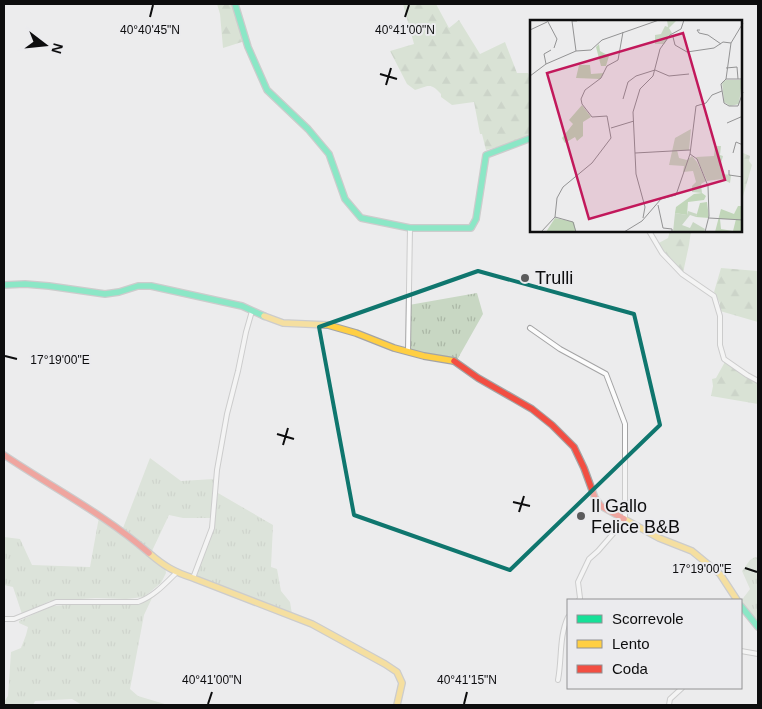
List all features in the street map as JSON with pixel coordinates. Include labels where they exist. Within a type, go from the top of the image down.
[{"type":"street","points":[[235,4],[248,47],[267,90],[308,129],[329,154],[345,199],[361,218],[410,228],[471,228],[476,219],[486,155],[530,138]]},
{"type":"street","points":[[408,351],[410,228]]},
{"type":"street","points":[[650,232],[662,253],[682,274],[714,296],[720,316],[720,345],[724,359],[747,375],[758,380]]},
{"type":"street","points":[[4,285],[41,285],[105,294],[138,286],[152,286],[242,306],[283,323],[328,325],[356,333],[394,348],[424,356],[455,361],[478,378],[532,409],[552,425],[574,447],[595,498],[601,506],[659,538],[692,551],[720,574],[736,599]]},
{"type":"street","points":[[193,578],[212,528],[217,470],[227,414],[252,311]]},
{"type":"street","points":[[530,328],[560,349],[606,374],[625,424],[625,520],[589,559],[578,582],[579,599]]},
{"type":"street","points":[[4,455],[123,531],[161,564],[176,573],[312,624],[385,664],[396,672],[402,683],[396,705]]},
{"type":"street","points":[[4,619],[14,619],[56,602],[138,602],[156,592],[176,573]]},
{"type":"street","points":[[742,607],[758,627]]},
{"type":"street","points":[[558,680],[561,667],[563,630],[567,620]]},
{"type":"street","points":[[742,651],[758,654]]},
{"type":"street","points":[[669,705],[670,699],[681,689]]},
{"type":"highlighted area","points":[[478,271],[634,314],[660,425],[510,570],[354,515],[319,327]]},
{"type":"green space","points":[[217,4],[232,4],[245,41],[223,48],[220,14]]},
{"type":"green space","points":[[403,4],[436,4],[449,28],[459,20],[480,54],[505,42],[517,73],[528,73],[530,76],[530,136],[486,150],[482,134],[480,134],[474,102],[452,105],[441,97],[441,94],[432,86],[415,90],[407,84],[390,51],[414,44]]},
{"type":"green space","points":[[742,152],[750,156],[749,161],[752,165],[742,200]]},
{"type":"green space","points":[[670,232],[691,232],[683,273],[657,244],[668,238]]},
{"type":"green space","points":[[721,268],[758,271],[758,322],[720,311],[720,303],[714,292]]},
{"type":"green space","points":[[477,293],[483,314],[457,360],[407,349],[409,305]]},
{"type":"green space","points":[[726,360],[758,383],[758,404],[711,396],[712,379],[716,378]]},
{"type":"green space","points":[[150,458],[181,481],[214,479],[211,518],[183,518],[169,515],[152,551],[123,528]]},
{"type":"green space","points":[[218,493],[273,525],[271,567],[277,569],[281,591],[290,602],[292,614],[196,576],[212,532]]},
{"type":"green space","points":[[99,517],[135,540],[165,567],[166,573],[161,583],[144,597],[50,601],[22,614],[13,587],[4,585],[4,537],[20,539],[32,565],[90,567]]},
{"type":"green space","points":[[755,557],[758,558],[758,622],[742,602],[750,589],[742,571],[750,560]]},
{"type":"green space","points":[[152,598],[144,615],[130,689],[138,696],[168,705],[82,705],[72,699],[35,701],[33,705],[4,705],[8,696],[11,652],[21,648],[28,627],[19,623],[19,621],[51,606],[135,603]]},
{"type":"traffic: fast","points":[[235,4],[248,47],[267,90],[308,129],[329,154],[345,199],[361,218],[410,228],[471,228],[476,219],[486,155],[530,138]]},
{"type":"traffic: fast","points":[[4,285],[49,286],[105,294],[138,286],[151,286],[242,306],[264,316]]},
{"type":"traffic: fast","points":[[742,607],[758,627]]},
{"type":"traffic: slow","points":[[264,316],[283,323],[328,325],[356,333],[394,348],[454,361]]},
{"type":"traffic: slow","points":[[624,519],[659,538],[692,551],[720,574],[736,599]]},
{"type":"traffic: slow","points":[[149,553],[175,571],[312,624],[385,664],[397,672],[402,683],[397,705]]},
{"type":"traffic: jam","points":[[454,361],[478,378],[532,409],[552,425],[574,447],[595,498],[601,506],[624,519]]},
{"type":"traffic: jam","points":[[4,455],[114,526],[149,553]]},
{"type":"place","name":"Trulli","points":[[525,278]]},
{"type":"place","name":"Il Gallo Felice B&B","points":[[581,516]]}]
